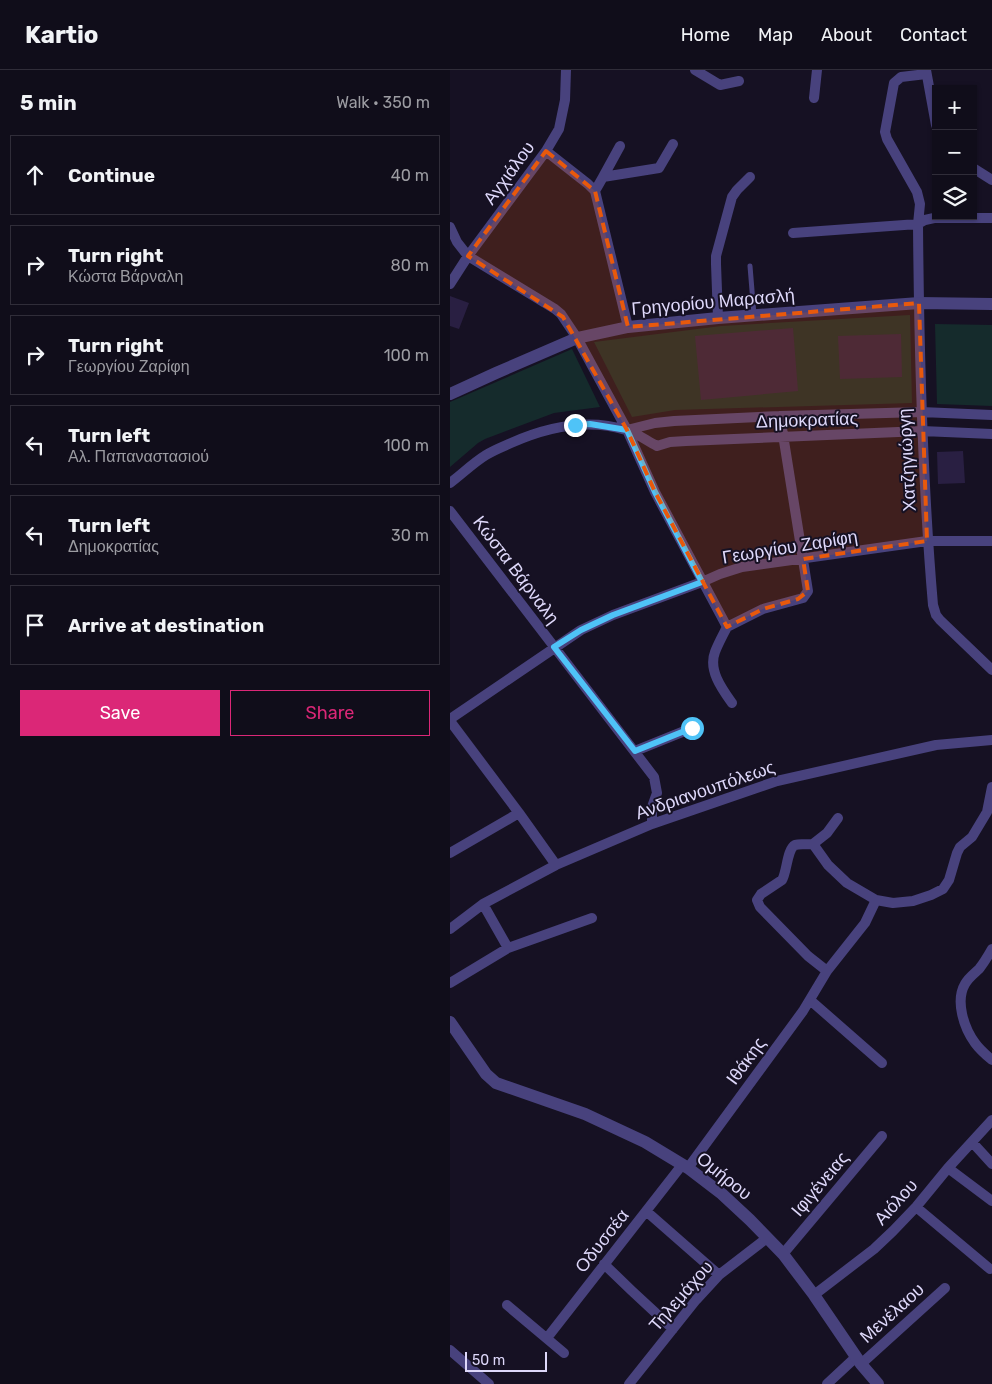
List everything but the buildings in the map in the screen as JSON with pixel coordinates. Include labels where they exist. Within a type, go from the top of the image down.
[{"type":"street","name":"Αγχιάλου","points":[[450,284],[468,256],[546,151],[559,129],[565,100],[566,70]]},
{"type":"street","points":[[695,70],[718,84],[725,85],[739,81]]},
{"type":"street","points":[[814,98],[817,70]]},
{"type":"street","points":[[926,72],[932,104]]},
{"type":"street","name":"Χατζηγιώργη","points":[[926,72],[904,76],[896,80],[893,85],[885,129],[887,139],[919,198],[921,412],[927,541],[933,605],[936,615],[992,670]]},
{"type":"street","points":[[603,176],[657,169],[673,144]]},
{"type":"street","points":[[595,191],[620,146]]},
{"type":"street","points":[[546,151],[595,191],[628,327]]},
{"type":"street","points":[[977,171],[992,180]]},
{"type":"street","points":[[718,318],[716,256],[732,197],[750,177]]},
{"type":"street","points":[[793,233],[918,224],[934,218],[992,218]]},
{"type":"street","points":[[450,227],[457,242],[468,256],[561,314],[577,338],[627,430],[655,492],[727,627]]},
{"type":"street","name":"Γρηγορίου Μαρασλή","points":[[450,394],[496,372],[577,338],[628,327],[718,318],[919,303],[992,304]]},
{"type":"street","name":"Δημοκρατίας","points":[[627,430],[674,421],[780,416],[921,412],[992,415]]},
{"type":"street","points":[[732,703],[720,684],[713,666],[715,651],[727,627],[763,609],[803,598],[808,591],[780,416]]},
{"type":"street","name":"Δημοκρατίας","points":[[450,484],[486,455],[530,435],[556,427],[575,425],[590,424],[627,430],[657,446],[670,442],[686,441],[922,431],[992,434]]},
{"type":"street","name":"Κώστα Βάρναλη","points":[[450,510],[654,777],[657,793],[652,807],[652,824]]},
{"type":"street","name":"Γεωργίου Ζαρίφη","points":[[450,720],[581,630],[613,615],[720,574],[742,568],[927,541],[992,541]]},
{"type":"street","points":[[450,720],[520,813],[556,865]]},
{"type":"street","points":[[635,751],[692,728]]},
{"type":"street","name":"Ανδριανουπόλεως","points":[[450,929],[483,904],[556,865],[652,824],[777,781],[936,745],[992,740]]},
{"type":"street","points":[[812,844],[828,865],[847,883],[876,900],[893,903],[913,901],[943,889],[949,880],[957,852],[972,837],[987,812],[992,787]]},
{"type":"street","points":[[450,853],[520,813]]},
{"type":"street","points":[[827,971],[808,956],[760,906],[757,900],[761,894],[782,880],[790,851],[793,847],[812,844],[827,833],[838,818]]},
{"type":"street","name":"Ιθάκης","points":[[685,1166],[803,1011],[827,971],[865,923],[876,900]]},
{"type":"street","points":[[483,904],[508,948]]},
{"type":"street","points":[[450,982],[508,948],[592,918]]},
{"type":"street","points":[[992,949],[984,963],[964,985],[961,994],[963,1016],[971,1037],[977,1046],[992,1060]]},
{"type":"street","points":[[810,1000],[882,1063]]},
{"type":"street","name":"Ομήρου","points":[[450,1022],[486,1074],[502,1086],[585,1114],[645,1142],[685,1166],[722,1194],[783,1254],[878,1384]]},
{"type":"street","name":"Αιόλου","points":[[814,1295],[874,1249],[893,1231],[992,1120]]},
{"type":"street","name":"Ιφιγένειας","points":[[783,1254],[882,1136]]},
{"type":"street","points":[[972,1142],[992,1164]]},
{"type":"street","name":"Οδυσσέα","points":[[547,1338],[646,1211],[685,1166]]},
{"type":"street","points":[[948,1168],[992,1201]]},
{"type":"street","points":[[916,1207],[990,1269]]},
{"type":"street","points":[[646,1211],[719,1275]]},
{"type":"street","name":"Τηλεμάχου","points":[[630,1384],[696,1300],[719,1275],[767,1238]]},
{"type":"street","points":[[604,1264],[673,1329]]},
{"type":"street","name":"Μενέλαου","points":[[827,1384],[859,1360],[945,1288]]},
{"type":"street","points":[[507,1305],[564,1353]]},
{"type":"street","points":[[450,1350],[489,1384]]},
{"type":"lane","points":[[750,266],[754,316]]},
{"type":"highlighted area","points":[[546,151],[595,191],[628,327],[919,303],[927,541],[803,559],[808,591],[798,599],[763,609],[727,627],[655,492],[627,430],[563,317],[468,256]]},
{"type":"green space","points":[[910,315],[912,403],[675,410],[632,417],[594,342],[721,326]]},
{"type":"green space","points":[[935,324],[992,325],[992,406],[937,404]]},
{"type":"green space","points":[[572,349],[600,407],[554,413],[485,439],[450,467],[450,402]]},
{"type":"route","points":[[575,425],[590,424],[627,430],[655,492],[702,582],[613,615],[581,630],[554,647],[635,751],[692,728]]}]
